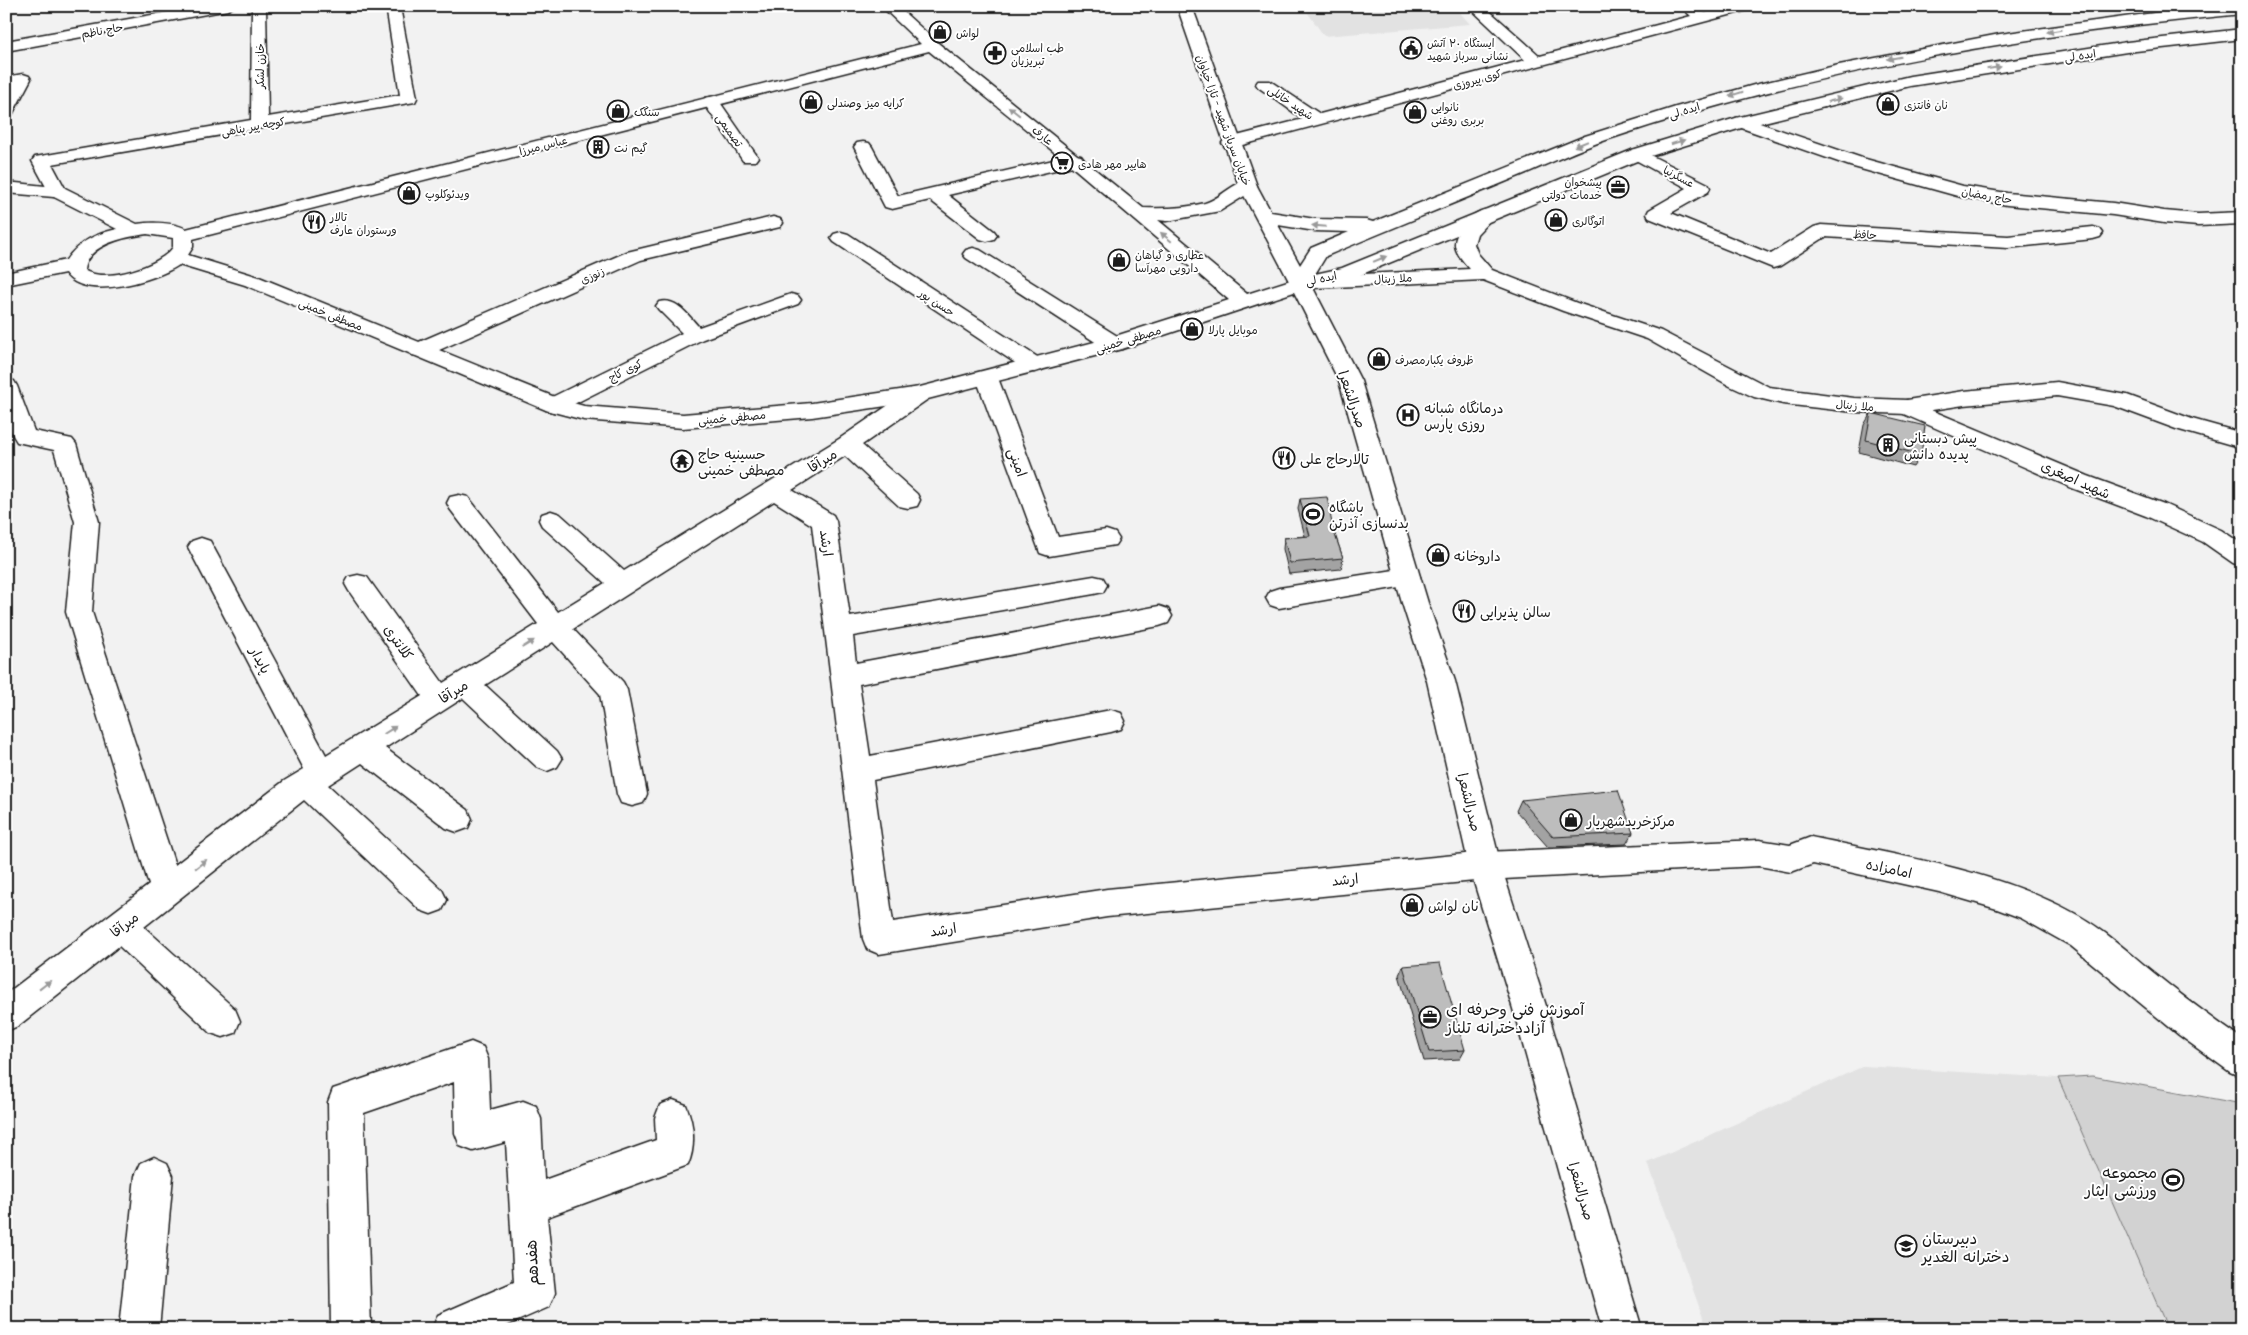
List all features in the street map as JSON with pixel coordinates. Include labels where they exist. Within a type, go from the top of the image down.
[{"type":"street","name":"حاج ناظم","points":[[6,46],[228,6]]},
{"type":"street","name":"خازن لشکر","points":[[259,6],[260,125]]},
{"type":"street","name":"عارف","points":[[888,6],[932,46],[1075,160],[1244,302]]},
{"type":"street","name":"خیابان سرباز شهید - تازا خیاوان","points":[[1184,6],[1231,143],[1248,186],[1300,283]]},
{"type":"street","points":[[1476,6],[1538,63]]},
{"type":"street","points":[[1687,6],[1703,18]]},
{"type":"street","name":"کوی پیروزی","points":[[1231,143],[1747,6]]},
{"type":"street","name":"کوچه پیر پناهی","points":[[58,192],[41,161],[409,98],[393,7]]},
{"type":"street","name":"ایده لى","points":[[1300,283],[1318,252],[1602,136],[1745,91],[1878,61],[2089,26],[2242,9]]},
{"type":"street","points":[[2089,26],[2127,47]]},
{"type":"street","name":"ایده لى","points":[[1300,283],[1348,272],[1638,154],[1742,122],[1910,81],[2127,47],[2242,34]]},
{"type":"street","name":"عباس میرزا","points":[[182,236],[932,46]]},
{"type":"street","points":[[6,82],[23,79],[6,111]]},
{"type":"street","name":"شهید خانلی","points":[[1264,84],[1318,120]]},
{"type":"street","name":"تصمیمی","points":[[711,102],[749,157]]},
{"type":"street","name":"حاج رمضان","points":[[1742,122],[1856,162],[1961,191],[2008,199],[2113,209],[2164,217],[2198,220],[2242,218]]},
{"type":"street","points":[[863,147],[892,203],[1075,160]]},
{"type":"street","name":"عسگرنیا","points":[[1638,154],[1701,188],[1656,214]]},
{"type":"street","points":[[1137,212],[1167,215],[1213,206],[1248,186]]},
{"type":"street","points":[[6,187],[58,192],[134,230]]},
{"type":"street","points":[[933,193],[987,235]]},
{"type":"street","name":"حافظ","points":[[1656,214],[1774,262],[1821,231],[2008,242],[2093,233]]},
{"type":"street","points":[[1438,263],[1468,255],[1464,244],[1467,232],[1486,215]]},
{"type":"street","points":[[1265,216],[1321,227],[1385,224]]},
{"type":"street","name":"زنوزی","points":[[420,350],[634,256],[773,223]]},
{"type":"street","points":[[163,228],[175,231],[182,236],[184,246],[175,257],[146,274],[110,282],[93,282],[81,278],[74,272],[73,265],[77,257],[98,241],[134,230],[163,228]]},
{"type":"street","name":"حسن پور","points":[[841,238],[1034,365]]},
{"type":"street","points":[[973,254],[1114,344]]},
{"type":"street","name":"ملا زینال","points":[[1468,255],[1485,274]]},
{"type":"street","name":"مصطفی خمینی","points":[[175,257],[252,281],[554,405],[584,413],[683,421],[812,410],[920,394],[1114,344],[1300,283]]},
{"type":"street","name":"ملا زینال","points":[[1300,283],[1438,263],[1485,274],[1570,307],[1654,335],[1762,392],[1783,397],[1854,405],[1908,407],[1964,398],[2056,389],[2119,400],[2184,424],[2242,441]]},
{"type":"street","points":[[6,279],[73,265]]},
{"type":"street","name":"صدرالشعرا","points":[[1300,283],[1350,381],[1407,577],[1440,681],[1485,866],[1530,1009],[1622,1329]]},
{"type":"street","name":"کوی کاج","points":[[554,405],[696,335],[791,300]]},
{"type":"street","points":[[666,306],[696,335]]},
{"type":"street","name":"امینی","points":[[987,378],[1049,547],[1106,539]]},
{"type":"street","points":[[6,386],[25,437],[64,444],[87,522],[79,612],[167,890]]},
{"type":"street","name":"میرآقا","points":[[6,1015],[313,778],[775,490],[920,394]]},
{"type":"street","name":"شهید اصغری","points":[[1908,407],[2080,482],[2155,510],[2212,536],[2242,557]]},
{"type":"street","points":[[847,444],[908,500]]},
{"type":"street","name":"ارشد","points":[[775,490],[824,521],[879,939],[1107,903],[1485,866]]},
{"type":"street","points":[[460,502],[555,627],[613,690],[632,794]]},
{"type":"street","points":[[550,520],[622,585]]},
{"type":"street","name":"پایدار","points":[[201,547],[313,778],[431,900]]},
{"type":"street","points":[[1280,598],[1407,577]]},
{"type":"street","name":"کلانتری","points":[[358,584],[439,699]]},
{"type":"street","points":[[838,629],[1094,585]]},
{"type":"street","points":[[844,676],[1160,616]]},
{"type":"street","points":[[465,683],[547,759]]},
{"type":"street","points":[[856,770],[1111,721]]},
{"type":"street","points":[[363,747],[457,819]]},
{"type":"street","name":"امامزاده","points":[[1485,866],[1759,853],[1791,859],[1811,850],[1980,889],[2028,906],[2063,923],[2242,1060]]},
{"type":"street","points":[[120,927],[223,1021]]},
{"type":"street","points":[[351,1329],[346,1102],[471,1059],[473,1133],[523,1119],[527,1205],[675,1152],[673,1118]]},
{"type":"street","points":[[139,1329],[154,1176]]},
{"type":"street","name":"هفدهم","points":[[452,1329],[534,1293],[527,1205]]},
{"type":"shaded area","points":[[1303,6],[1454,6],[1470,24],[1324,36]]},
{"type":"shaded area","name":"دبیرستان دخترانه الغدیر","points":[[1864,1066],[2058,1078],[2171,1329],[1707,1329],[1648,1163]]},
{"type":"shaded area","name":"مجموعه ورزشی ایثار","points":[[2092,1076],[2242,1104],[2242,1329],[2168,1329],[2058,1078]]},
{"type":"building","points":[[1871,413],[1925,426],[1921,455],[1866,440]]},
{"type":"building","points":[[1327,497],[1333,529],[1343,558],[1290,563],[1284,538],[1310,536],[1300,499]]},
{"type":"building","points":[[1618,790],[1633,833],[1553,837],[1521,800]]},
{"type":"building","name":"آموزش فنی وحرفه ای آزاددخترانه تلناز","points":[[1440,963],[1465,1050],[1429,1052],[1403,966]]},
{"type":"place","name":"لواش","points":[[940,32]]},
{"type":"place","name":"ایستگاه ۲۰ آتش نشانی سرباز شهید","points":[[1411,48]]},
{"type":"place","name":"طب اسلامی تبریزیان","points":[[995,53]]},
{"type":"place","name":"کرایه میز وصندلی","points":[[811,102]]},
{"type":"place","name":"نان فانتزی","points":[[1888,104]]},
{"type":"place","name":"سنگک","points":[[618,111]]},
{"type":"place","name":"نانوایی بربری روغنی","points":[[1415,112]]},
{"type":"place","name":"گیم نت","points":[[598,147]]},
{"type":"place","name":"هایپر مهر هادی","points":[[1062,163]]},
{"type":"place","name":"پیشخوان خدمات دولتی","points":[[1618,187]]},
{"type":"place","name":"ویدئوکلوپ","points":[[409,193]]},
{"type":"place","name":"اتوگالری","points":[[1556,220]]},
{"type":"place","name":"تالار ورستوران عارف","points":[[314,222]]},
{"type":"place","name":"عطاری و گیاهان دارویی مهرآسا","points":[[1119,260]]},
{"type":"place","name":"موبایل پارلا","points":[[1192,329]]},
{"type":"place","name":"ظروف یکبارمصرف","points":[[1379,359]]},
{"type":"place","name":"درمانگاه شبانه روزی پارس","points":[[1408,415]]},
{"type":"place","name":"پیش دبستانی پدیده دانش","points":[[1888,445]]},
{"type":"place","name":"تالارحاج علی","points":[[1284,458]]},
{"type":"place","name":"حسینیه حاج مصطفی خمینی","points":[[682,461]]},
{"type":"place","name":"باشگاه بدنسازی آذرتن","points":[[1313,514]]},
{"type":"place","name":"داروخانه","points":[[1438,555]]},
{"type":"place","name":"سالن پذیرایی","points":[[1464,611]]},
{"type":"place","name":"مرکزخریدشهریار","points":[[1571,820]]},
{"type":"place","name":"نان لواش","points":[[1412,905]]},
{"type":"place","name":"آموزش فنی وحرفه ای آزاددخترانه تلناز","points":[[1430,1017]]},
{"type":"place","name":"مجموعه ورزشی ایثار","points":[[2173,1180]]},
{"type":"place","name":"دبیرستان دخترانه الغدیر","points":[[1906,1246]]}]
